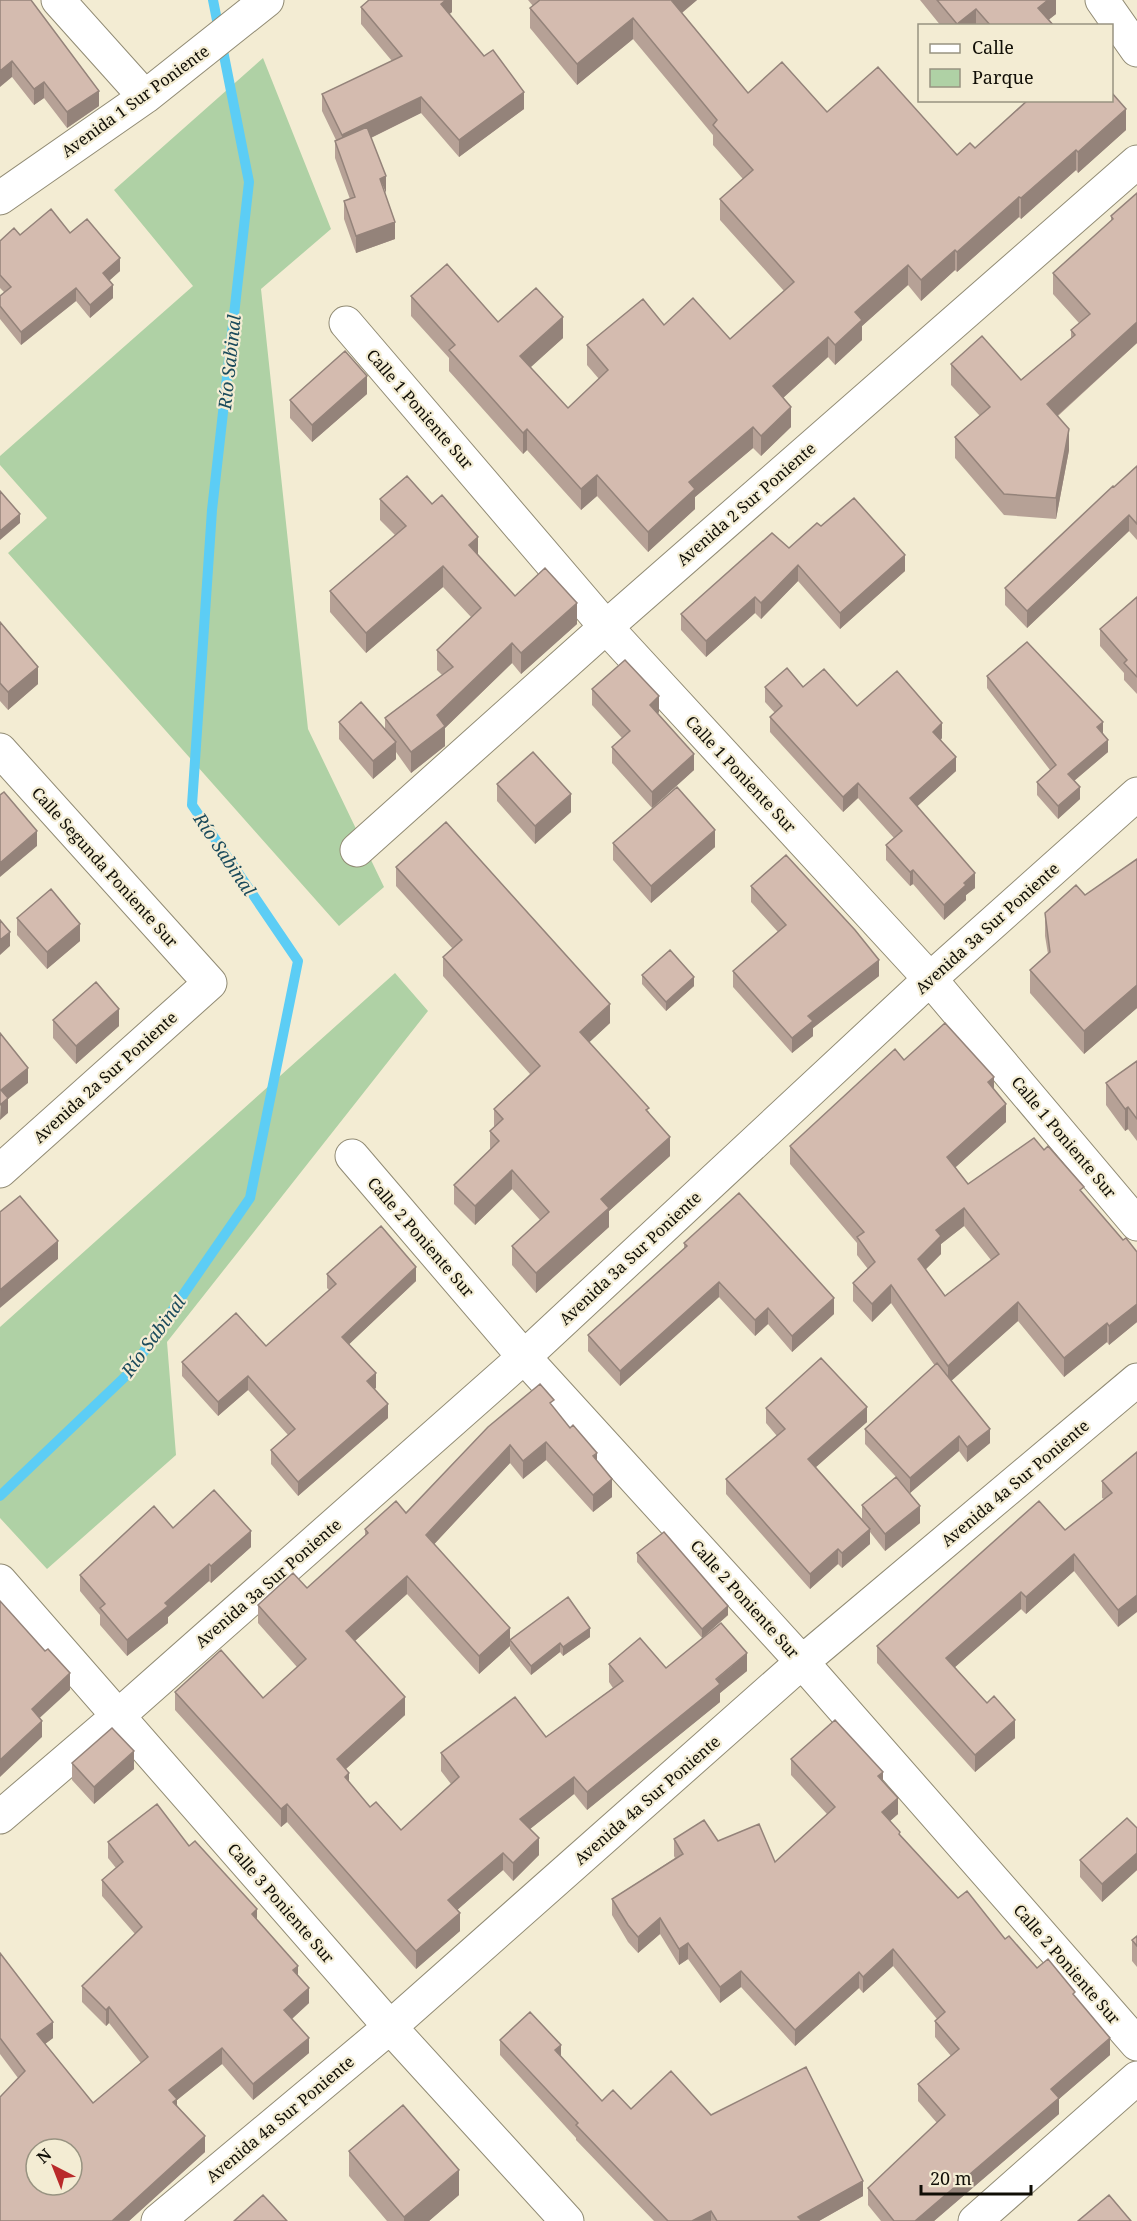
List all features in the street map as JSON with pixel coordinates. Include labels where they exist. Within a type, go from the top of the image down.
[{"type":"street","points":[[58,0],[145,97]]},
{"type":"street","name":"Avenida 1 Sur Poniente","points":[[0,198],[145,97],[267,0]]},
{"type":"street","points":[[1102,0],[1137,50]]},
{"type":"street","name":"Avenida 2 Sur Poniente","points":[[357,850],[606,627],[1137,162]]},
{"type":"street","name":"Calle 1 Poniente Sur","points":[[346,323],[606,627],[930,979],[1137,1224]]},
{"type":"street","name":"Calle Segunda Poniente Sur","points":[[0,750],[210,983]]},
{"type":"street","name":"Avenida 3a Sur Poniente","points":[[0,1817],[118,1716],[524,1357],[930,979],[1137,794]]},
{"type":"street","name":"Avenida 2a Sur Poniente","points":[[0,1171],[210,983]]},
{"type":"street","name":"Calle 2 Poniente Sur","points":[[352,1156],[524,1357],[802,1662],[1137,2044]]},
{"type":"street","name":"Avenida 4a Sur Poniente","points":[[158,2221],[390,2027],[802,1662],[1137,1380]]},
{"type":"street","name":"Calle 3 Poniente Sur","points":[[1,1582],[390,2027],[567,2221]]},
{"type":"street","points":[[975,2221],[1137,2078]]},
{"type":"green space","points":[[263,58],[331,229],[261,289],[308,729],[384,887],[339,926],[8,553],[47,518],[0,465],[0,456],[193,286],[114,190]]},
{"type":"green space","points":[[395,973],[428,1011],[167,1342],[176,1455],[47,1569],[0,1518],[0,1327]]},
{"type":"building","points":[[0,0],[31,0],[99,91],[67,112],[44,82],[34,89],[12,61],[0,71]]},
{"type":"building","points":[[369,0],[446,0],[441,4],[484,56],[493,50],[524,92],[459,140],[421,97],[342,135],[322,94],[402,56],[361,7]]},
{"type":"building","points":[[540,0],[673,0],[748,93],[782,62],[827,112],[878,67],[957,155],[970,143],[975,148],[1026,102],[1113,102],[1113,94],[1126,109],[1078,152],[1076,150],[921,280],[908,265],[855,312],[862,320],[835,345],[828,337],[773,386],[791,407],[761,436],[753,427],[689,482],[695,489],[648,532],[597,475],[581,489],[527,429],[523,433],[449,350],[455,345],[411,296],[447,264],[498,322],[536,288],[563,317],[520,356],[568,408],[608,370],[587,345],[643,299],[664,325],[693,298],[730,339],[794,282],[720,199],[753,170],[713,125],[717,120],[633,18],[577,64],[530,8]]},
{"type":"building","points":[[937,0],[1048,0],[1038,8],[1052,24],[989,24],[976,9],[957,24]]},
{"type":"building","points":[[367,127],[386,176],[380,179],[395,222],[356,236],[344,201],[355,197],[335,141]]},
{"type":"building","points":[[1137,193],[1137,322],[1047,404],[1069,429],[1056,498],[1004,494],[955,437],[990,407],[951,364],[982,336],[1021,380],[1075,335],[1071,330],[1090,314],[1053,273],[1113,219],[1111,216]]},
{"type":"building","points":[[51,209],[70,233],[87,219],[120,258],[103,273],[113,285],[90,305],[76,288],[21,332],[0,306],[0,296],[11,287],[0,275],[0,241],[14,228],[20,235]]},
{"type":"building","points":[[345,351],[367,376],[312,425],[290,400]]},
{"type":"building","points":[[1137,466],[1137,524],[1129,515],[1027,611],[1005,588]]},
{"type":"building","points":[[407,476],[432,504],[442,495],[478,537],[469,545],[515,596],[545,568],[577,603],[521,653],[512,643],[437,715],[445,726],[411,752],[385,718],[453,667],[437,650],[481,608],[443,566],[366,633],[330,591],[406,526],[380,499]]},
{"type":"building","points":[[0,491],[20,514],[0,531]]},
{"type":"building","points":[[854,498],[905,555],[840,613],[798,565],[761,603],[755,597],[706,641],[681,614],[772,533],[789,548],[817,523],[821,526]]},
{"type":"building","points":[[1137,597],[1137,677],[1124,663],[1127,660],[1100,629]]},
{"type":"building","points":[[0,622],[38,667],[8,692],[0,683]]},
{"type":"building","points":[[1027,642],[1103,722],[1097,727],[1108,740],[1068,774],[1080,787],[1058,806],[1037,782],[1056,765],[987,676]]},
{"type":"building","points":[[625,660],[659,696],[650,705],[694,754],[652,792],[612,747],[630,731],[592,689]]},
{"type":"building","points":[[787,668],[803,687],[824,669],[857,706],[897,671],[942,723],[933,732],[956,757],[910,798],[975,873],[964,883],[966,885],[944,905],[913,870],[910,872],[886,845],[902,831],[858,783],[843,797],[770,717],[782,706],[765,687]]},
{"type":"building","points":[[361,702],[396,742],[373,761],[339,722]]},
{"type":"building","points":[[533,752],[571,794],[535,826],[497,784]]},
{"type":"building","points":[[677,787],[715,830],[651,886],[613,843]]},
{"type":"building","points":[[4,792],[37,831],[0,863],[0,795]]},
{"type":"building","points":[[446,822],[610,1004],[580,1032],[649,1108],[646,1110],[670,1137],[601,1199],[609,1208],[536,1273],[512,1246],[549,1212],[512,1170],[475,1206],[454,1185],[499,1141],[490,1131],[503,1119],[494,1109],[540,1066],[443,957],[462,940],[396,867]]},
{"type":"building","points":[[786,855],[855,930],[879,960],[808,1016],[813,1021],[792,1038],[733,971],[786,925],[751,886]]},
{"type":"building","points":[[1137,859],[1137,985],[1084,1031],[1030,970],[1050,952],[1045,913],[1076,885],[1085,895]]},
{"type":"building","points":[[51,889],[80,924],[47,952],[17,918]]},
{"type":"building","points":[[0,920],[10,932],[0,940]]},
{"type":"building","points":[[670,950],[694,977],[666,1002],[642,975]]},
{"type":"building","points":[[96,982],[119,1009],[76,1046],[53,1020]]},
{"type":"building","points":[[945,1023],[994,1077],[988,1082],[1006,1104],[947,1157],[968,1184],[1034,1138],[1044,1150],[1048,1146],[1084,1187],[1080,1190],[1123,1240],[1126,1238],[1137,1252],[1137,1304],[1109,1326],[1107,1323],[1064,1358],[1018,1302],[948,1366],[891,1285],[872,1304],[853,1283],[875,1262],[857,1237],[864,1232],[790,1146],[895,1049],[904,1060]],"holes":[[[964,1208],[999,1254],[945,1296],[918,1259],[941,1236],[936,1230]]]},
{"type":"building","points":[[0,1033],[28,1068],[1,1090],[8,1098],[0,1105]]},
{"type":"building","points":[[1137,1061],[1137,1119],[1128,1107],[1125,1109],[1106,1083]]},
{"type":"building","points":[[739,1193],[834,1298],[792,1336],[768,1308],[755,1320],[719,1282],[620,1371],[588,1335],[687,1246],[684,1243]]},
{"type":"building","points":[[20,1196],[58,1241],[0,1290],[0,1212]]},
{"type":"building","points":[[381,1226],[416,1267],[342,1337],[376,1373],[367,1381],[388,1404],[298,1482],[271,1450],[295,1429],[248,1376],[218,1402],[182,1362],[236,1313],[266,1346],[336,1284],[327,1274]]},
{"type":"building","points":[[821,1358],[867,1407],[808,1459],[870,1529],[842,1553],[838,1549],[810,1574],[726,1479],[785,1429],[766,1408]]},
{"type":"building","points":[[937,1363],[990,1429],[967,1447],[959,1436],[910,1478],[865,1429]]},
{"type":"building","points":[[540,1384],[554,1400],[550,1403],[570,1428],[573,1425],[597,1453],[593,1456],[612,1479],[593,1495],[546,1442],[523,1461],[510,1445],[426,1535],[510,1628],[479,1656],[407,1576],[346,1631],[405,1697],[337,1759],[349,1773],[345,1777],[370,1807],[376,1802],[401,1830],[459,1777],[441,1753],[515,1697],[546,1737],[623,1681],[609,1664],[640,1638],[666,1668],[721,1623],[747,1653],[716,1679],[720,1684],[587,1792],[574,1777],[520,1819],[539,1838],[513,1863],[503,1853],[448,1900],[460,1913],[416,1951],[287,1804],[281,1809],[175,1692],[221,1650],[263,1698],[306,1659],[258,1605],[293,1573],[307,1588],[368,1533],[365,1529],[396,1501],[406,1513],[488,1427]]},
{"type":"building","points":[[1137,1452],[1137,1595],[1118,1610],[1074,1554],[1026,1597],[1021,1592],[946,1658],[987,1703],[994,1696],[1015,1720],[975,1755],[877,1646],[1039,1501],[1065,1530],[1112,1493],[1102,1481]]},
{"type":"building","points":[[896,1477],[920,1506],[885,1534],[862,1505]]},
{"type":"building","points":[[214,1490],[251,1531],[211,1566],[209,1564],[165,1603],[168,1606],[127,1640],[100,1608],[105,1604],[80,1575],[154,1506],[173,1528]]},
{"type":"building","points":[[664,1532],[728,1606],[702,1629],[637,1553]]},
{"type":"building","points":[[568,1597],[590,1628],[563,1647],[560,1643],[531,1666],[510,1640]]},
{"type":"building","points":[[0,1601],[45,1651],[48,1649],[70,1673],[32,1709],[42,1721],[0,1760]]},
{"type":"building","points":[[835,1720],[883,1772],[878,1776],[898,1798],[882,1812],[900,1832],[899,1834],[958,1898],[967,1891],[1005,1939],[1009,1936],[1037,1968],[1048,1959],[1075,1992],[1073,1994],[1110,2038],[1051,2089],[1059,2098],[915,2221],[894,2221],[868,2188],[945,2115],[918,2084],[959,2049],[935,2021],[945,2012],[893,1949],[863,1977],[859,1972],[795,2030],[741,1971],[720,1987],[688,1943],[679,1949],[660,1918],[638,1937],[612,1899],[683,1854],[674,1839],[704,1820],[718,1841],[759,1824],[775,1862],[835,1807],[791,1759]]},
{"type":"building","points":[[112,1728],[134,1751],[94,1787],[72,1763]]},
{"type":"building","points":[[157,1804],[189,1846],[195,1841],[257,1909],[252,1914],[298,1966],[293,1970],[309,1988],[284,2010],[309,2038],[253,2084],[222,2048],[169,2090],[177,2099],[173,2102],[205,2136],[112,2221],[0,2221],[0,2097],[25,2071],[0,2038],[0,1953],[53,2022],[37,2034],[93,2103],[148,2057],[109,2007],[106,2010],[82,1986],[142,1927],[102,1880],[123,1862],[108,1842]]},
{"type":"building","points":[[1127,1818],[1137,1828],[1137,1853],[1102,1884],[1080,1860]]},
{"type":"building","points":[[1137,1936],[1137,1946],[1132,1940]]},
{"type":"building","points":[[530,2012],[561,2045],[555,2050],[602,2101],[613,2090],[631,2109],[671,2071],[711,2115],[806,2067],[863,2181],[798,2217],[802,2221],[717,2221],[711,2211],[692,2221],[668,2221],[576,2125],[578,2123],[500,2040]]},
{"type":"building","points":[[403,2105],[459,2170],[404,2217],[349,2151]]},
{"type":"building","points":[[263,2195],[287,2221],[234,2221]]},
{"type":"building","points":[[1109,2195],[1131,2221],[1078,2221]]},
{"type":"waterway","name":"Río Sabinal","points":[[0,1496],[129,1373],[250,1198],[298,961],[192,805],[212,510],[249,182],[213,0]]}]
